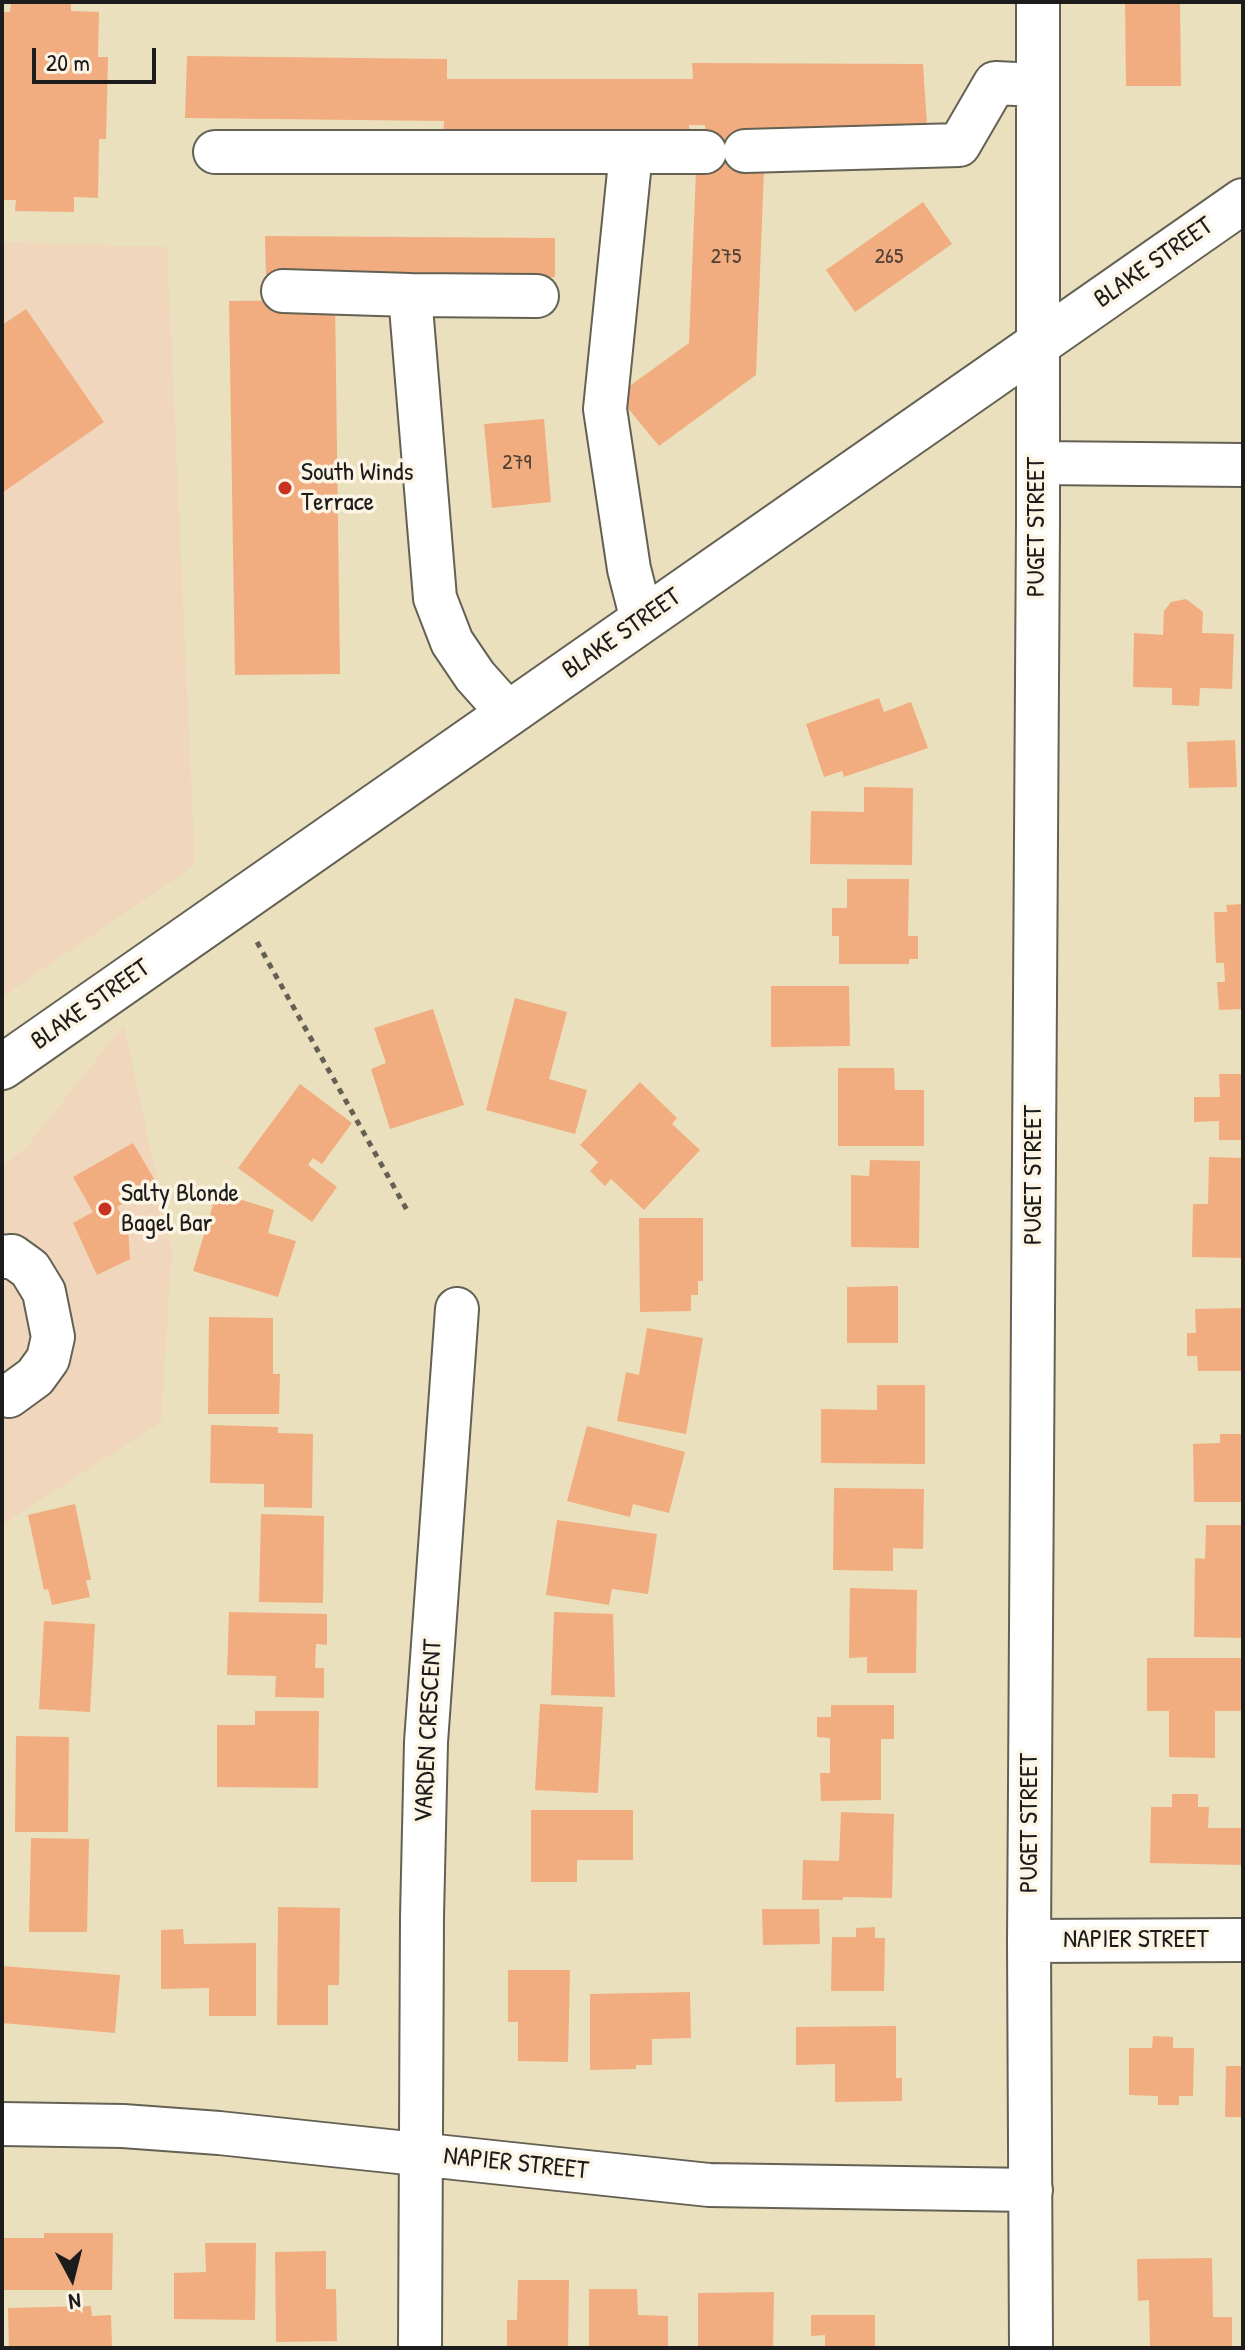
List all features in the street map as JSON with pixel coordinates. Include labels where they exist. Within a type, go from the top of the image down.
[{"type":"main road","name":"BLAKE STREET","points":[[2,1067],[1243,201]]},
{"type":"street","name":"PUGET STREET","points":[[1031,2348],[1029,1941],[1038,2]]},
{"type":"street","points":[[215,152],[631,152],[959,145],[995,83],[1037,85]]},
{"type":"street","points":[[631,152],[605,409],[629,569],[642,620]]},
{"type":"street","points":[[283,291],[537,296]]},
{"type":"street","points":[[410,295],[435,598],[452,642],[475,676],[509,714]]},
{"type":"street","points":[[1038,463],[1243,465]]},
{"type":"street","points":[[2,1257],[12,1256],[30,1269],[44,1292],[53,1337],[48,1359],[35,1377],[9,1396]]},
{"type":"street","name":"VARDEN CRESCENT","points":[[420,2348],[426,1742],[457,1309]]},
{"type":"street","name":"NAPIER STREET","points":[[1029,1941],[1243,1940]]},
{"type":"street","name":"NAPIER STREET","points":[[2,2124],[123,2126],[709,2185],[1031,2190]]},
{"type":"path","points":[[254,937],[408,1212]]},
{"type":"shaded area","points":[[2,242],[167,247],[195,865],[2,997]]},
{"type":"shaded area","points":[[124,1025],[172,1249],[161,1422],[2,1525],[2,1165],[24,1150]]},
{"type":"building","points":[[11,2],[71,2],[71,11],[99,12],[98,57],[108,57],[106,139],[99,139],[98,198],[74,197],[74,212],[15,211],[16,200],[2,200],[2,12],[10,12]]},
{"type":"building","points":[[1125,2],[1180,2],[1181,86],[1126,86]]},
{"type":"building","points":[[187,56],[447,59],[447,79],[693,79],[692,63],[923,64],[927,126],[764,169],[756,375],[659,446],[617,395],[689,343],[696,171],[706,172],[705,125],[689,125],[691,143],[443,137],[444,121],[185,118]]},
{"type":"building","points":[[923,202],[952,244],[855,312],[826,270]]},
{"type":"building","points":[[265,236],[555,238],[555,277],[266,275]]},
{"type":"building","name":"South Winds Terrace","points":[[335,300],[340,674],[235,675],[229,301]]},
{"type":"building","points":[[26,309],[104,422],[2,493],[2,325]]},
{"type":"building","points":[[544,419],[551,502],[492,508],[484,424]]},
{"type":"building","points":[[1186,599],[1203,612],[1202,633],[1234,634],[1232,689],[1200,688],[1199,706],[1172,705],[1172,688],[1133,687],[1134,633],[1163,635],[1164,611],[1171,602]]},
{"type":"building","points":[[879,698],[884,712],[911,702],[928,748],[844,777],[842,771],[824,777],[806,724]]},
{"type":"building","points":[[1235,740],[1237,787],[1189,788],[1187,742]]},
{"type":"building","points":[[864,787],[913,788],[912,865],[810,864],[811,811],[864,812]]},
{"type":"building","points":[[847,879],[909,879],[908,936],[918,936],[918,959],[909,959],[909,964],[839,964],[839,936],[832,936],[832,908],[847,908]]},
{"type":"building","points":[[1243,904],[1243,1009],[1219,1010],[1217,982],[1225,982],[1224,963],[1216,963],[1214,912],[1227,912],[1226,905]]},
{"type":"building","points":[[771,986],[849,986],[850,1046],[771,1047]]},
{"type":"building","points":[[515,998],[567,1012],[549,1079],[587,1090],[575,1134],[486,1110]]},
{"type":"building","points":[[433,1009],[464,1105],[390,1129],[371,1069],[386,1063],[374,1028]]},
{"type":"building","points":[[838,1068],[894,1068],[895,1090],[924,1090],[924,1146],[838,1146]]},
{"type":"building","points":[[1219,1074],[1243,1074],[1243,1140],[1219,1140],[1219,1121],[1194,1122],[1194,1097],[1220,1097]]},
{"type":"building","points":[[640,1082],[677,1118],[672,1124],[700,1150],[644,1210],[611,1179],[605,1186],[590,1171],[598,1162],[580,1145]]},
{"type":"building","points":[[300,1084],[352,1123],[322,1164],[313,1158],[308,1165],[337,1187],[312,1222],[238,1168]]},
{"type":"building","name":"Salty Blonde Bagel Bar","points":[[133,1143],[157,1184],[117,1207],[128,1226],[130,1259],[97,1275],[73,1223],[93,1212],[73,1177]]},
{"type":"building","points":[[1209,1157],[1243,1158],[1243,1258],[1192,1257],[1193,1204],[1208,1204]]},
{"type":"building","points":[[870,1160],[920,1161],[919,1248],[851,1247],[851,1175],[869,1176]]},
{"type":"building","points":[[217,1192],[274,1210],[268,1233],[296,1241],[278,1297],[193,1271]]},
{"type":"building","points":[[639,1218],[703,1218],[703,1281],[698,1281],[698,1295],[691,1295],[691,1311],[640,1312]]},
{"type":"building","points":[[898,1286],[898,1343],[847,1343],[847,1287]]},
{"type":"building","points":[[1243,1308],[1243,1371],[1198,1371],[1197,1356],[1187,1356],[1187,1333],[1196,1333],[1195,1309]]},
{"type":"building","points":[[209,1317],[273,1318],[273,1374],[280,1374],[279,1414],[208,1414]]},
{"type":"building","points":[[647,1328],[703,1338],[686,1434],[617,1421],[626,1372],[639,1375]]},
{"type":"building","points":[[877,1385],[925,1385],[925,1464],[821,1463],[821,1409],[877,1410]]},
{"type":"building","points":[[211,1425],[278,1427],[278,1433],[313,1434],[312,1508],[264,1507],[264,1484],[210,1483]]},
{"type":"building","points":[[587,1426],[685,1452],[669,1513],[633,1504],[630,1517],[567,1501]]},
{"type":"building","points":[[1220,1434],[1243,1434],[1243,1502],[1194,1502],[1193,1444],[1220,1443]]},
{"type":"building","points":[[834,1488],[924,1489],[923,1549],[893,1548],[893,1571],[833,1570]]},
{"type":"building","points":[[75,1504],[91,1580],[86,1580],[90,1597],[52,1605],[48,1589],[44,1590],[28,1515]]},
{"type":"building","points":[[261,1514],[324,1516],[323,1603],[259,1602]]},
{"type":"building","points":[[557,1520],[657,1534],[648,1594],[612,1589],[609,1605],[546,1595]]},
{"type":"building","points":[[1206,1525],[1243,1525],[1243,1638],[1194,1637],[1195,1558],[1205,1559]]},
{"type":"building","points":[[850,1588],[917,1590],[916,1673],[867,1673],[867,1657],[849,1658]]},
{"type":"building","points":[[229,1612],[327,1614],[327,1645],[316,1644],[315,1668],[324,1668],[324,1698],[275,1697],[276,1676],[227,1675]]},
{"type":"building","points":[[554,1612],[613,1614],[615,1697],[551,1695]]},
{"type":"building","points":[[44,1621],[95,1624],[90,1712],[39,1709]]},
{"type":"building","points":[[1147,1658],[1243,1658],[1243,1711],[1215,1711],[1215,1758],[1169,1757],[1169,1711],[1147,1711]]},
{"type":"building","points":[[540,1704],[603,1707],[598,1793],[535,1790]]},
{"type":"building","points":[[831,1705],[894,1705],[894,1739],[881,1739],[881,1800],[821,1801],[820,1773],[830,1773],[830,1738],[817,1737],[817,1717],[831,1717]]},
{"type":"building","points":[[255,1711],[319,1711],[318,1788],[217,1787],[217,1725],[255,1725]]},
{"type":"building","points":[[16,1736],[69,1737],[68,1832],[15,1832]]},
{"type":"building","points":[[1172,1794],[1198,1794],[1198,1807],[1209,1807],[1208,1828],[1243,1828],[1243,1865],[1150,1863],[1151,1807],[1172,1807]]},
{"type":"building","points":[[531,1810],[633,1810],[633,1860],[577,1860],[577,1882],[531,1882]]},
{"type":"building","points":[[841,1812],[894,1814],[892,1898],[802,1900],[803,1860],[839,1861]]},
{"type":"building","points":[[31,1838],[89,1839],[87,1932],[29,1932]]},
{"type":"building","points":[[278,1907],[340,1908],[339,1985],[328,1985],[328,2025],[277,2025]]},
{"type":"building","points":[[762,1909],[819,1909],[820,1944],[763,1945]]},
{"type":"building","points":[[875,1927],[875,1938],[885,1938],[884,1991],[831,1991],[832,1937],[856,1937],[856,1928]]},
{"type":"building","points":[[183,1929],[184,1944],[256,1943],[256,2016],[209,2016],[209,1988],[161,1989],[161,1930]]},
{"type":"building","points":[[2,1966],[120,1975],[115,2033],[2,2023]]},
{"type":"building","points":[[508,1970],[570,1970],[568,2062],[518,2061],[518,2022],[508,2022]]},
{"type":"building","points":[[690,1992],[691,2038],[652,2039],[652,2065],[636,2065],[636,2069],[590,2070],[590,1994]]},
{"type":"building","points":[[896,2026],[896,2078],[902,2078],[902,2101],[835,2102],[835,2064],[796,2065],[796,2027]]},
{"type":"building","points":[[1153,2036],[1173,2037],[1173,2048],[1194,2048],[1193,2096],[1179,2096],[1179,2105],[1158,2105],[1158,2096],[1129,2095],[1129,2048],[1152,2048]]},
{"type":"building","points":[[1226,2066],[1243,2066],[1243,2117],[1225,2117]]},
{"type":"building","points":[[44,2233],[113,2233],[112,2290],[2,2290],[2,2238],[44,2238]]},
{"type":"building","points":[[205,2243],[256,2243],[255,2320],[174,2319],[174,2273],[206,2272]]},
{"type":"building","points":[[326,2251],[326,2289],[336,2289],[337,2341],[276,2342],[275,2252]]},
{"type":"building","points":[[1212,2258],[1213,2317],[1232,2317],[1232,2348],[1150,2348],[1149,2300],[1138,2301],[1137,2259]]},
{"type":"building","points":[[518,2280],[569,2280],[568,2348],[507,2348],[507,2320],[517,2320]]},
{"type":"building","points":[[589,2289],[637,2289],[638,2315],[668,2316],[668,2348],[589,2348]]},
{"type":"building","points":[[774,2292],[773,2348],[698,2348],[698,2293]]},
{"type":"building","points":[[91,2306],[92,2316],[111,2315],[112,2348],[9,2348],[8,2308]]},
{"type":"building","points":[[811,2315],[875,2315],[875,2348],[825,2348],[825,2335],[811,2336]]},
{"type":"place","name":"South Winds Terrace","points":[[285,488]]},
{"type":"place","name":"Salty Blonde Bagel Bar","points":[[105,1209]]}]
